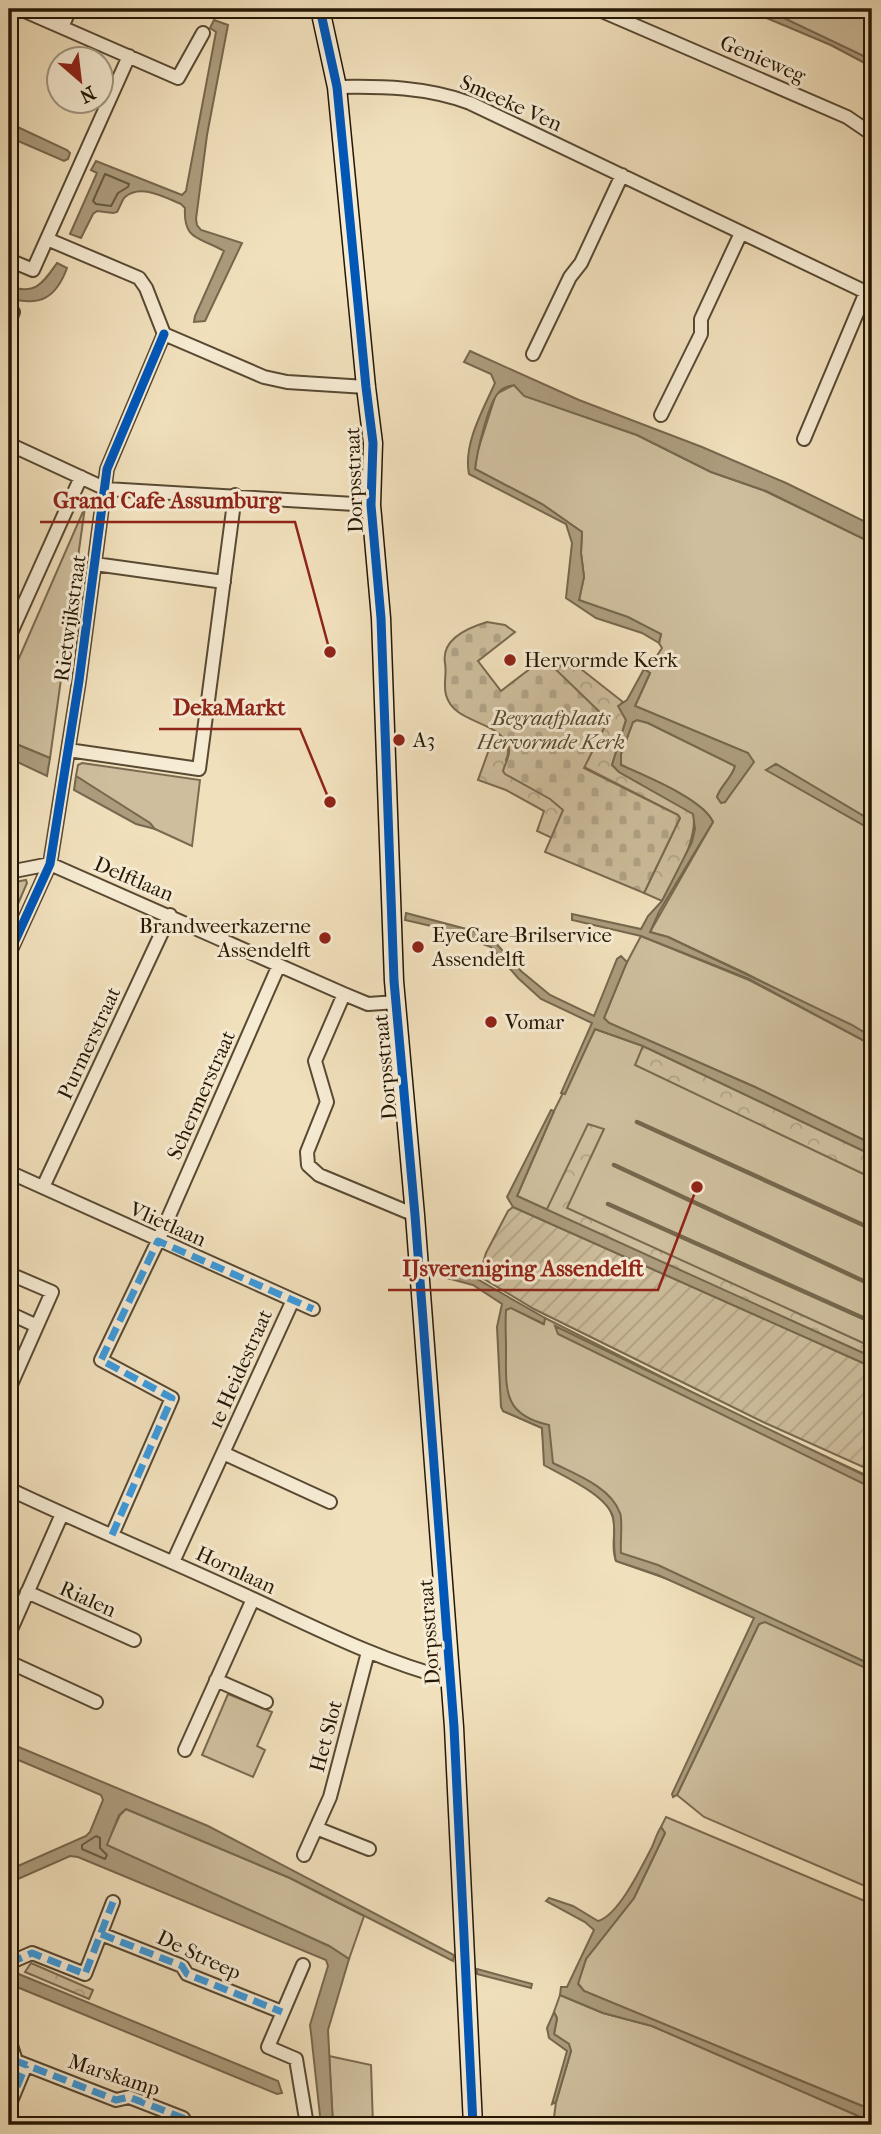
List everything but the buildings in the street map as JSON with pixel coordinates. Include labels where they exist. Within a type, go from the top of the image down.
[{"type":"street","points":[[20,9],[178,78],[203,33]]},
{"type":"street","points":[[62,27],[70,9]]},
{"type":"street","name":"Dorpsstraat","points":[[320,9],[337,87],[373,443],[371,505],[381,618],[394,981],[415,1215],[450,1679],[473,2125]]},
{"type":"street","name":"Genieweg","points":[[597,9],[847,117],[872,134]]},
{"type":"street","points":[[9,260],[33,270],[129,56]]},
{"type":"street","name":"Smeeke Ven","points":[[337,87],[384,87],[449,95],[488,111],[869,293],[804,439]]},
{"type":"street","points":[[533,354],[570,276],[581,263],[622,175]]},
{"type":"street","points":[[661,415],[701,334],[701,319],[741,233]]},
{"type":"street","points":[[47,239],[139,278],[146,288],[164,334],[264,377],[286,382],[366,387]]},
{"type":"street","name":"Rietwijkstraat","points":[[68,750],[107,469],[164,334]]},
{"type":"street","points":[[9,444],[106,489],[371,505]]},
{"type":"street","name":"Rietwijkstraat","points":[[9,638],[81,477]]},
{"type":"street","points":[[9,954],[50,864],[68,750],[199,769],[235,495]]},
{"type":"street","points":[[95,564],[224,582]]},
{"type":"street","points":[[9,872],[50,864]]},
{"type":"street","name":"Delftlaan","points":[[50,864],[368,1004],[397,1002]]},
{"type":"street","name":"Purmerstraat","points":[[43,1187],[170,915]]},
{"type":"street","name":"Schermerstraat","points":[[112,1535],[172,1398],[101,1360],[158,1241],[279,965]]},
{"type":"street","points":[[344,994],[315,1061],[327,1102],[307,1152],[308,1165],[319,1175],[415,1215]]},
{"type":"street","name":"Vlietlaan","points":[[9,1172],[313,1309]]},
{"type":"street","points":[[9,1389],[52,1292],[10,1274]]},
{"type":"street","name":"1e Heidestraat","points":[[173,1562],[293,1300]]},
{"type":"street","points":[[9,1313],[37,1326]]},
{"type":"street","name":"1e Heidestraat","points":[[223,1453],[330,1502]]},
{"type":"street","name":"Hornlaan","points":[[9,1489],[368,1652],[409,1669],[450,1679]]},
{"type":"street","name":"Rialen","points":[[9,1634],[62,1514]]},
{"type":"street","name":"Rialen","points":[[27,1592],[134,1640]]},
{"type":"street","points":[[185,1750],[253,1599]]},
{"type":"street","name":"Het Slot","points":[[304,1855],[330,1797],[368,1652]]},
{"type":"street","points":[[9,1662],[96,1702]]},
{"type":"street","points":[[216,1680],[266,1702]]},
{"type":"street","points":[[316,1828],[369,1849]]},
{"type":"street","points":[[9,1963],[32,1953],[85,1974],[113,1902]]},
{"type":"street","name":"De Streep","points":[[101,1934],[182,1966],[187,1974],[282,2012]]},
{"type":"street","points":[[303,1965],[268,2047],[296,2059],[307,2125]]},
{"type":"street","points":[[9,2039],[16,2061],[26,2065],[9,2106]]},
{"type":"street","name":"Marskamp","points":[[26,2065],[116,2100],[130,2097],[183,2118],[187,2125]]},
{"type":"green space","points":[[748,9],[872,9],[872,66],[831,45]]},
{"type":"green space","points":[[514,385],[525,396],[637,435],[711,472],[765,491],[872,543],[872,821],[776,764],[767,770],[872,830],[872,1037],[745,973],[668,937],[650,932],[713,822],[707,813],[686,797],[621,765],[621,754],[633,722],[637,720],[648,723],[735,766],[717,797],[725,802],[745,771],[748,753],[635,706],[650,673],[647,671],[662,648],[659,643],[661,634],[579,600],[584,577],[582,532],[542,504],[475,469],[477,453],[496,394]]},
{"type":"green space","points":[[85,507],[50,758],[9,741],[9,681]]},
{"type":"green space","name":"Begraafplaats Hervormde Kerk","points":[[487,622],[505,625],[515,632],[478,661],[501,691],[544,658],[608,720],[584,768],[680,818],[644,893],[545,852],[563,810],[550,799],[505,774],[503,771],[509,748],[502,737],[494,730],[466,717],[450,704],[445,687],[447,647],[464,631]]},
{"type":"green space","points":[[567,658],[623,702],[619,706],[626,720],[612,765],[619,772],[694,814],[688,848],[662,901],[644,893],[680,818],[584,767],[557,670]]},
{"type":"green space","points":[[496,730],[508,747],[506,760],[564,810],[552,838],[537,831],[544,811],[506,790],[478,780]]},
{"type":"green space","points":[[82,763],[200,780],[192,846],[155,829],[76,776],[78,765]]},
{"type":"green space","points":[[26,880],[27,883],[9,925],[9,883]]},
{"type":"green space","points":[[641,936],[749,980],[872,1045],[872,1144],[755,1087],[609,1023],[604,1018],[625,966]]},
{"type":"green space","points":[[595,1029],[643,1046],[636,1065],[872,1178],[872,1357],[517,1196],[554,1111]]},
{"type":"green space","points":[[643,1046],[872,1155],[872,1178],[635,1065]]},
{"type":"green space","points":[[588,1124],[604,1129],[567,1208],[872,1347],[872,1357],[546,1211]]},
{"type":"green space","points":[[513,1207],[872,1367],[872,1471],[763,1422],[534,1309],[479,1276],[486,1253],[508,1211]]},
{"type":"green space","points":[[510,1307],[543,1324],[545,1318],[747,1420],[872,1478],[872,1889],[704,1817],[677,1795],[759,1624],[764,1622],[676,1582],[616,1561],[613,1518],[603,1500],[585,1486],[545,1465],[542,1428],[503,1411],[499,1326]]},
{"type":"green space","points":[[228,1694],[272,1712],[257,1746],[265,1750],[253,1777],[202,1755]]},
{"type":"green space","points":[[126,1809],[290,1878],[364,1916],[349,1959],[329,1946],[106,1845],[120,1815]]},
{"type":"green space","points":[[666,1817],[872,1904],[872,2110],[584,1991],[578,1983],[586,1959],[634,1898],[665,1833],[661,1827]]},
{"type":"green space","points":[[31,1963],[93,1990],[89,1999],[25,1972]]},
{"type":"green space","points":[[560,1995],[603,2013],[652,2026],[872,2122],[872,2125],[553,2125],[556,2102],[571,2051],[568,2044],[554,2034],[557,2019],[554,2012]]},
{"type":"green space","points":[[329,2056],[371,2065],[373,2125],[333,2125]]},
{"type":"water","points":[[745,9],[765,9],[872,60],[872,67],[831,45]]},
{"type":"water","points":[[214,20],[228,25],[207,135],[196,219],[201,230],[242,243],[205,321],[194,322],[224,251],[190,232],[185,219],[185,208],[181,204],[153,193],[138,191],[124,198],[117,212],[97,211],[93,214],[81,238],[70,234],[97,173],[91,170],[96,161],[182,195],[186,191],[216,32],[210,28]]},
{"type":"water","points":[[9,123],[67,150],[70,153],[68,159],[64,161],[9,137]]},
{"type":"water","points":[[57,263],[67,268],[52,293],[45,298],[30,301],[9,298],[9,286],[26,289],[38,286]]},
{"type":"water","points":[[470,351],[579,400],[702,447],[786,483],[872,525],[872,543],[766,491],[711,472],[637,435],[524,396],[514,385],[506,387],[499,392],[491,406],[475,469],[542,504],[582,532],[584,577],[579,600],[628,617],[661,634],[659,643],[642,633],[596,618],[566,598],[572,543],[566,524],[469,474],[471,439],[495,383],[491,374],[464,362]]},
{"type":"water","points":[[644,669],[650,673],[635,706],[748,753],[754,762],[725,802],[721,803],[717,797],[735,766],[648,723],[637,720],[633,722],[621,754],[621,765],[686,797],[707,813],[713,822],[659,912],[650,932],[668,937],[852,1025],[872,1037],[872,1045],[749,979],[641,936],[572,920],[572,914],[641,929],[648,916],[662,901],[692,842],[695,829],[693,814],[619,772],[612,765],[626,720],[618,706],[627,700]]},
{"type":"water","points":[[9,741],[50,758],[47,776],[9,758]]},
{"type":"water","points":[[776,764],[872,821],[872,830],[766,770]]},
{"type":"water","points":[[76,776],[150,823],[155,829],[136,824],[74,790]]},
{"type":"water","points":[[406,913],[474,931],[493,940],[521,971],[550,995],[594,1016],[617,959],[621,956],[627,962],[604,1018],[609,1023],[755,1087],[872,1144],[872,1155],[643,1046],[595,1029],[565,1094],[561,1093],[592,1023],[541,999],[491,947],[440,928],[405,920]]},
{"type":"water","points":[[551,1110],[554,1111],[517,1196],[872,1357],[872,1367],[513,1207],[507,1197]]},
{"type":"water","points":[[443,1273],[477,1279],[545,1318],[544,1324],[511,1308],[506,1310],[506,1376],[510,1398],[522,1415],[549,1425],[553,1463],[591,1482],[615,1504],[621,1516],[621,1553],[658,1565],[872,1665],[872,1671],[765,1622],[759,1624],[677,1795],[673,1797],[672,1794],[754,1618],[658,1575],[616,1561],[614,1522],[609,1509],[594,1494],[544,1465],[542,1428],[503,1411],[501,1407],[497,1327],[502,1304],[473,1285],[443,1277]]},
{"type":"water","points":[[555,1326],[872,1479],[872,1488],[558,1334]]},
{"type":"water","points":[[9,1743],[208,1826],[454,1955],[453,1961],[290,1878],[126,1809],[119,1815],[107,1845],[329,1946],[349,1959],[328,2030],[333,2125],[321,2125],[310,2025],[328,1966],[326,1960],[78,1857],[70,1856],[9,1883],[9,1870],[86,1836],[103,1800],[101,1795],[9,1756]]},
{"type":"water","points":[[661,1827],[665,1833],[634,1898],[586,1959],[578,1984],[584,1991],[872,2110],[872,2122],[652,2026],[603,2013],[560,1995],[561,1987],[567,1987],[594,1930],[585,1922],[546,1901],[549,1898],[573,1906],[598,1921],[606,1917],[629,1889]]},
{"type":"water","points":[[477,1969],[532,1984],[531,1988],[477,1974]]},
{"type":"water","points":[[9,1970],[278,2081],[282,2093],[277,2094],[12,1985],[9,1991]]},
{"type":"water","points":[[554,2012],[557,2018],[554,2034],[569,2044],[571,2051],[556,2102],[552,2104],[567,2051],[549,2038],[547,2028]]},
{"type":"waterway","points":[[637,1122],[872,1229]]},
{"type":"waterway","points":[[614,1165],[872,1285]]},
{"type":"waterway","points":[[608,1204],[872,1322]]},
{"type":"marked path","points":[[112,1535],[172,1398],[101,1360],[158,1241],[313,1309]]},
{"type":"marked path","points":[[9,1963],[32,1953],[85,1974],[113,1902]]},
{"type":"marked path","points":[[101,1934],[182,1966],[187,1974],[282,2012]]},
{"type":"marked path","points":[[9,2039],[16,2061],[116,2100],[129,2097],[183,2118],[187,2125]]},
{"type":"marked path","points":[[9,2106],[26,2065]]},
{"type":"cycle path","points":[[320,9],[337,87],[373,443],[371,505],[381,618],[394,981],[415,1215],[454,1727],[473,2125]]},
{"type":"cycle path","points":[[9,954],[50,864],[79,681],[107,469],[164,334]]},
{"type":"place","name":"Grand Cafe Assumburg","points":[[330,652]]},
{"type":"place","name":"Hervormde Kerk","points":[[510,660]]},
{"type":"place","name":"A3","points":[[399,740]]},
{"type":"place","name":"DekaMarkt","points":[[330,802]]},
{"type":"place","name":"Brandweerkazerne Assendelft","points":[[325,938]]},
{"type":"place","name":"EyeCare-Brilservice Assendelft","points":[[418,947]]},
{"type":"place","name":"Vomar","points":[[491,1022]]},
{"type":"place","name":"IJsvereniging Assendelft","points":[[697,1187]]}]
